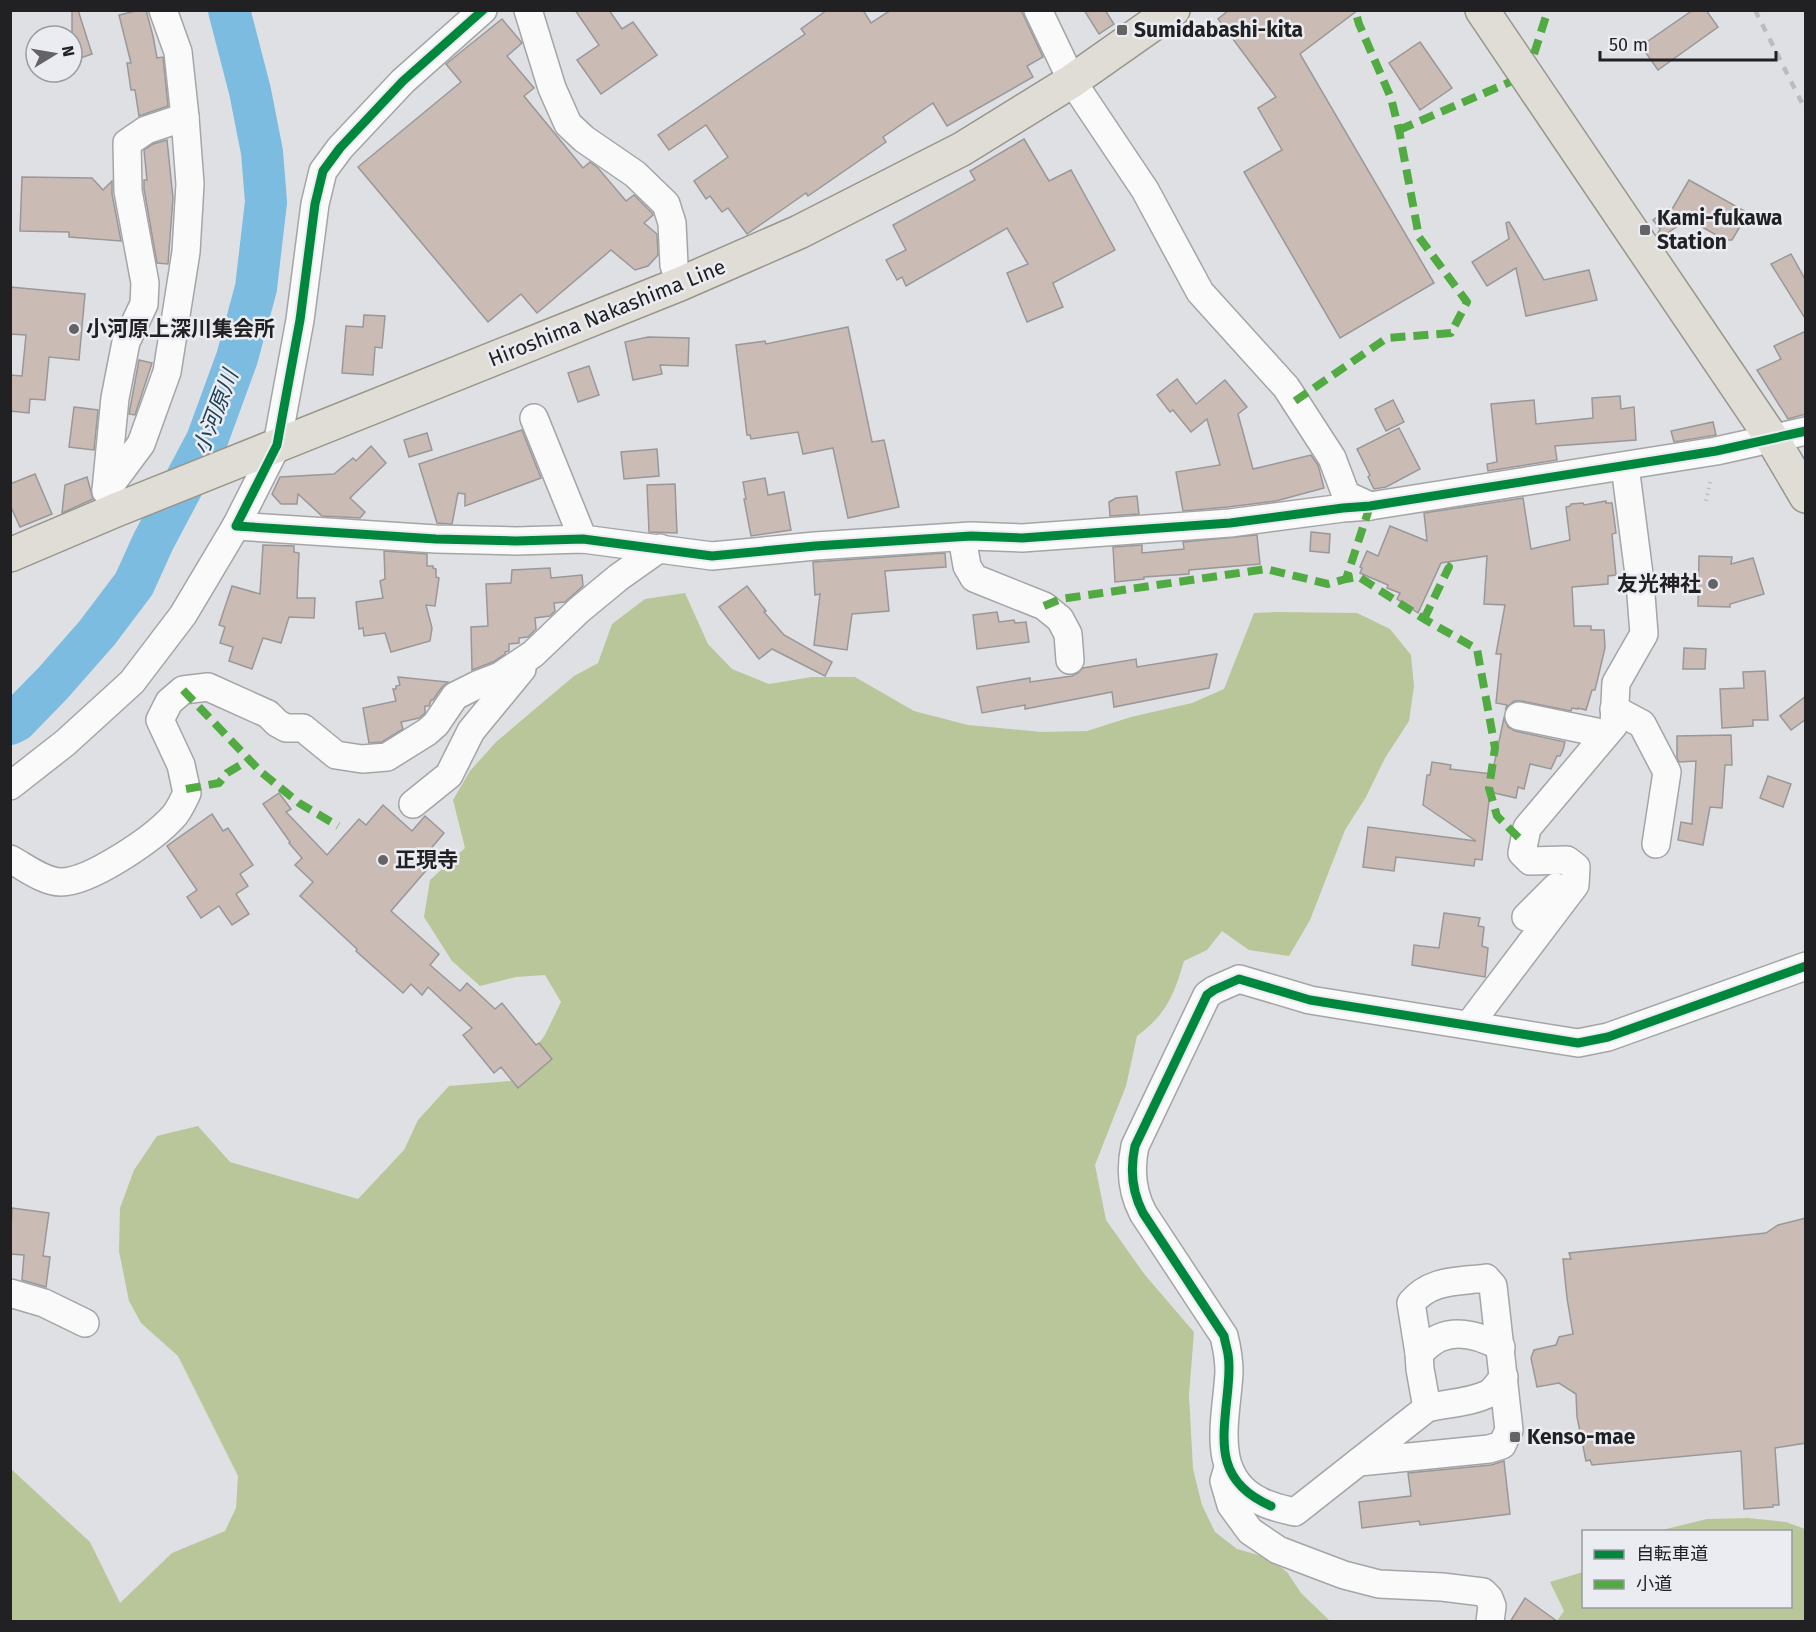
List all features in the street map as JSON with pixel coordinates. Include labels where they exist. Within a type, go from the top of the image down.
[{"type":"main road","name":"Hiroshima Nakashima Line","points":[[10,555],[109,505],[267,450],[680,284],[799,232],[962,149],[1072,81],[1173,10]]},
{"type":"main road","points":[[1482,10],[1773,440],[1806,496]]},
{"type":"street","points":[[109,505],[141,444],[167,372],[186,252],[190,184],[185,117],[178,52],[163,10]]},
{"type":"street","points":[[10,786],[65,743],[132,682],[183,615],[236,526],[267,450],[300,320],[315,204],[323,171],[340,148],[403,81],[483,10]]},
{"type":"street","points":[[528,10],[552,88],[568,124],[584,139],[635,174],[666,204],[672,223],[674,265],[680,284]]},
{"type":"street","points":[[1038,10],[1072,81],[1145,190],[1200,292],[1286,387],[1332,458],[1346,495],[1370,506]]},
{"type":"street","points":[[109,505],[115,399],[126,342],[144,304],[145,283],[128,190],[127,143],[146,130],[185,117]]},
{"type":"street","points":[[534,418],[582,539]]},
{"type":"street","points":[[236,526],[436,539],[516,541],[582,539],[712,556],[815,546],[962,537],[1022,538],[1230,523],[1370,506],[1625,466],[1773,440],[1806,431]]},
{"type":"street","points":[[1576,867],[1567,860],[1530,861],[1521,853],[1527,828],[1610,721],[1616,683],[1644,634],[1640,582],[1625,466]]},
{"type":"street","points":[[962,537],[967,566],[974,578],[1044,606],[1060,618],[1068,634],[1070,660]]},
{"type":"street","points":[[160,720],[169,702],[183,690],[208,687],[268,714],[286,728],[303,728],[336,755],[362,759],[387,757],[436,724],[455,696],[500,676],[533,654],[579,610],[619,577],[660,548]]},
{"type":"street","points":[[413,804],[449,775],[471,731],[548,639]]},
{"type":"street","points":[[10,860],[51,881],[63,882],[81,878],[112,862],[155,833],[174,816],[187,794],[181,765],[160,720],[132,682]]},
{"type":"street","points":[[1519,716],[1642,724],[1667,771],[1656,844]]},
{"type":"street","points":[[1526,917],[1576,867]]},
{"type":"street","points":[[1468,1024],[1575,885],[1576,867]]},
{"type":"street","points":[[1504,1377],[1490,1393],[1466,1401],[1427,1408],[1295,1512],[1257,1500],[1232,1477],[1226,1462],[1224,1443],[1229,1372],[1224,1336],[1143,1213],[1135,1194],[1132,1166],[1135,1146],[1207,995],[1239,980],[1310,1000],[1578,1043],[1608,1037],[1806,966]]},
{"type":"street","points":[[1359,1462],[1489,1449],[1502,1445],[1509,1430],[1504,1377],[1494,1286],[1486,1278],[1436,1285],[1420,1293],[1411,1303],[1427,1408]]},
{"type":"street","points":[[10,1293],[44,1303],[86,1323]]},
{"type":"street","points":[[1419,1353],[1438,1338],[1459,1334],[1484,1338],[1501,1347]]},
{"type":"street","points":[[1228,1467],[1224,1481],[1232,1505],[1250,1531],[1278,1550],[1344,1575],[1379,1584],[1442,1587],[1483,1592],[1489,1598],[1492,1606],[1490,1622]]},
{"type":"path","points":[[1706,501],[1712,472]]},
{"type":"green space","points":[[685,593],[708,644],[732,669],[769,684],[812,677],[855,677],[914,711],[968,725],[1041,732],[1087,731],[1131,717],[1192,703],[1224,689],[1254,613],[1357,613],[1390,629],[1411,655],[1414,686],[1409,721],[1385,758],[1366,797],[1345,830],[1310,920],[1289,956],[1249,950],[1222,931],[1207,950],[1184,961],[1168,1003],[1155,1020],[1137,1036],[1126,1086],[1095,1165],[1106,1220],[1145,1275],[1194,1332],[1189,1395],[1193,1469],[1202,1505],[1215,1532],[1237,1549],[1269,1558],[1287,1572],[1301,1593],[1330,1621],[11,1621],[10,1468],[90,1542],[120,1603],[172,1553],[225,1531],[236,1508],[238,1476],[178,1356],[141,1323],[129,1301],[119,1251],[120,1208],[134,1170],[157,1136],[198,1126],[230,1162],[358,1199],[404,1150],[418,1120],[449,1086],[511,1081],[545,1035],[561,1002],[545,975],[516,977],[480,986],[452,961],[424,917],[430,880],[465,848],[453,800],[470,771],[496,742],[574,676],[598,663],[612,624],[645,599]]},
{"type":"green space","points":[[1748,1518],[1786,1522],[1805,1529],[1805,1621],[1557,1621],[1564,1611],[1550,1582],[1582,1572],[1582,1608],[1792,1608],[1792,1530],[1662,1530],[1707,1519]]},
{"type":"building","points":[[72,10],[78,10],[82,24],[72,24]]},
{"type":"building","points":[[146,10],[157,58],[163,57],[168,106],[139,116],[135,90],[131,90],[127,63],[131,63],[119,15]]},
{"type":"building","points":[[575,10],[609,10],[622,29],[633,22],[657,55],[601,94],[577,60],[599,45]]},
{"type":"building","points":[[827,10],[863,10],[871,23],[891,10],[1021,10],[1043,57],[1027,66],[1033,77],[947,126],[933,103],[883,137],[886,142],[808,196],[806,193],[747,234],[728,208],[722,212],[710,196],[706,199],[694,181],[728,157],[706,125],[669,150],[658,135],[805,34],[801,29]]},
{"type":"building","points":[[1084,10],[1105,10],[1114,24],[1099,34]]},
{"type":"building","points":[[1229,10],[1358,10],[1300,54],[1434,283],[1340,338],[1244,172],[1282,150],[1258,108],[1276,97],[1218,19]]},
{"type":"building","points":[[1693,10],[1706,10],[1718,27],[1658,70],[1641,46]]},
{"type":"building","points":[[502,19],[522,43],[507,56],[534,88],[524,96],[583,168],[590,162],[598,168],[626,201],[634,195],[652,213],[653,215],[644,223],[657,234],[658,255],[648,266],[635,270],[611,250],[537,313],[521,294],[488,322],[358,167],[461,82],[446,64]]},
{"type":"building","points":[[84,29],[92,54],[84,57]]},
{"type":"building","points":[[1420,42],[1452,88],[1420,110],[1389,63]]},
{"type":"building","points":[[1024,139],[1049,181],[1071,170],[1115,250],[1053,283],[1063,307],[1027,322],[1007,273],[1028,264],[1007,228],[906,286],[902,277],[897,280],[886,260],[906,250],[893,225],[975,180],[970,171]]},
{"type":"building","points":[[167,140],[173,198],[168,264],[157,263],[144,189],[144,180],[147,180],[144,150],[153,144]]},
{"type":"building","points":[[22,177],[92,178],[103,190],[112,181],[112,194],[121,241],[69,237],[69,232],[20,231]]},
{"type":"building","points":[[1689,180],[1748,213],[1732,240],[1725,240],[1688,219],[1659,239],[1657,235],[1660,229],[1653,220],[1669,208],[1671,211]]},
{"type":"building","points":[[1509,222],[1544,280],[1589,270],[1597,300],[1526,316],[1516,268],[1487,286],[1472,262],[1509,239],[1506,223]]},
{"type":"building","points":[[1791,254],[1806,281],[1806,320],[1771,264]]},
{"type":"building","points":[[10,287],[85,294],[79,360],[49,357],[45,400],[30,399],[29,413],[10,411],[10,375],[22,376],[26,335],[10,334]]},
{"type":"building","points":[[364,315],[385,316],[382,348],[375,347],[373,375],[342,373],[346,326],[363,327]]},
{"type":"building","points":[[848,327],[872,442],[884,440],[899,507],[848,518],[833,448],[803,454],[798,432],[751,439],[750,435],[747,435],[736,345],[765,341],[766,344]]},
{"type":"building","points":[[1806,331],[1806,414],[1788,419],[1757,370],[1781,359],[1774,346]]},
{"type":"building","points":[[648,337],[689,338],[688,366],[660,365],[662,374],[633,380],[625,342]]},
{"type":"building","points":[[139,360],[152,363],[135,415],[129,414]]},
{"type":"building","points":[[589,366],[599,395],[578,402],[568,373]]},
{"type":"building","points":[[1177,379],[1196,404],[1225,380],[1247,407],[1238,414],[1253,469],[1311,455],[1318,465],[1324,488],[1276,501],[1183,511],[1176,472],[1220,465],[1207,419],[1191,432],[1173,410],[1170,412],[1157,395]]},
{"type":"building","points":[[1620,396],[1621,409],[1634,407],[1636,440],[1555,446],[1557,460],[1488,471],[1487,464],[1497,462],[1491,404],[1534,400],[1536,424],[1593,418],[1592,398]]},
{"type":"building","points":[[1393,400],[1404,422],[1386,431],[1375,409]]},
{"type":"building","points":[[74,407],[98,410],[94,450],[69,447]]},
{"type":"building","points":[[1713,422],[1716,435],[1674,442],[1671,431]]},
{"type":"building","points":[[1399,428],[1420,469],[1386,487],[1374,489],[1357,449]]},
{"type":"building","points":[[522,430],[541,478],[465,506],[465,494],[458,493],[452,524],[437,523],[419,464]]},
{"type":"building","points":[[427,433],[432,450],[409,457],[404,440]]},
{"type":"building","points":[[371,446],[386,463],[350,498],[365,512],[360,518],[322,516],[298,494],[297,504],[281,504],[272,494],[280,477],[334,474],[353,458],[356,461]]},
{"type":"building","points":[[657,449],[659,476],[624,479],[621,452]]},
{"type":"building","points":[[35,474],[52,514],[20,527],[10,505],[10,484]]},
{"type":"building","points":[[87,477],[93,499],[62,513],[65,485]]},
{"type":"building","points":[[765,478],[768,495],[784,492],[791,530],[751,536],[743,482]]},
{"type":"building","points":[[675,484],[677,533],[649,532],[647,485]]},
{"type":"building","points":[[1137,496],[1139,514],[1110,516],[1109,502],[1116,498]]},
{"type":"building","points":[[1523,498],[1531,549],[1570,540],[1566,507],[1571,504],[1583,503],[1584,505],[1606,501],[1606,503],[1612,503],[1616,533],[1612,534],[1616,575],[1608,576],[1608,584],[1572,587],[1574,626],[1591,626],[1591,630],[1604,630],[1605,648],[1595,690],[1592,690],[1586,710],[1572,708],[1571,711],[1522,701],[1514,701],[1506,708],[1507,705],[1496,703],[1501,654],[1496,654],[1505,605],[1484,604],[1487,556],[1441,563],[1418,613],[1397,599],[1400,593],[1360,573],[1362,568],[1360,567],[1367,551],[1378,556],[1390,526],[1427,541],[1424,513]]},
{"type":"building","points":[[1311,532],[1330,534],[1329,553],[1310,551]]},
{"type":"building","points":[[1257,535],[1260,564],[1189,570],[1189,574],[1144,577],[1144,579],[1115,582],[1113,547],[1142,545],[1142,553],[1184,549],[1183,542]]},
{"type":"building","points":[[263,545],[294,546],[294,552],[299,553],[297,598],[315,598],[314,618],[289,617],[281,643],[263,638],[252,669],[229,661],[233,647],[220,643],[225,627],[219,625],[232,586],[260,594]]},
{"type":"building","points":[[384,551],[427,554],[427,566],[433,566],[436,569],[436,577],[439,578],[435,606],[426,605],[432,628],[430,641],[391,652],[385,633],[364,636],[363,628],[359,629],[356,602],[383,598],[380,581],[385,579]]},
{"type":"building","points":[[945,553],[946,567],[885,571],[889,611],[852,614],[847,650],[814,645],[820,594],[815,595],[813,562]]},
{"type":"building","points":[[1699,556],[1732,557],[1731,564],[1753,558],[1764,594],[1730,604],[1730,607],[1698,606]]},
{"type":"building","points":[[550,568],[551,578],[582,575],[583,586],[565,602],[554,603],[555,611],[550,616],[535,618],[536,629],[528,637],[519,638],[519,643],[509,644],[509,651],[493,662],[472,670],[471,627],[488,626],[486,584],[511,583],[512,570]]},
{"type":"building","points":[[747,586],[766,611],[764,612],[784,635],[832,662],[825,676],[772,649],[759,659],[719,607]]},
{"type":"building","points":[[997,612],[999,622],[1014,620],[1015,623],[1026,622],[1029,642],[977,649],[973,615]]},
{"type":"building","points":[[1684,648],[1706,649],[1705,669],[1683,669]]},
{"type":"building","points":[[1217,654],[1209,688],[1114,707],[1112,692],[1025,709],[1025,705],[982,713],[977,687],[1030,678],[1030,682],[1072,676],[1083,668],[1136,659],[1137,667]]},
{"type":"building","points":[[1765,671],[1768,720],[1753,720],[1753,726],[1722,728],[1720,689],[1744,688],[1743,672]]},
{"type":"building","points":[[398,677],[448,682],[431,700],[429,706],[425,706],[425,713],[419,718],[401,722],[403,729],[382,742],[369,743],[363,708],[396,701],[393,689],[400,685]]},
{"type":"building","points":[[1806,696],[1806,719],[1791,730],[1780,716]]},
{"type":"building","points":[[1504,718],[1508,727],[1515,731],[1565,742],[1560,756],[1557,756],[1551,769],[1530,764],[1524,789],[1518,787],[1516,798],[1490,792],[1482,860],[1475,859],[1474,866],[1396,857],[1394,871],[1363,867],[1368,827],[1476,841],[1423,805],[1427,775],[1430,775],[1432,762],[1451,765],[1450,769],[1492,774]]},
{"type":"building","points":[[1731,735],[1732,765],[1725,765],[1722,808],[1710,807],[1703,845],[1678,840],[1681,822],[1692,824],[1696,761],[1679,762],[1677,736]]},
{"type":"building","points":[[1768,776],[1791,784],[1783,807],[1760,798]]},
{"type":"building","points":[[279,793],[291,809],[286,812],[327,855],[359,819],[366,825],[383,805],[412,831],[425,816],[444,833],[428,852],[436,859],[391,911],[439,954],[430,965],[460,991],[467,983],[495,1009],[502,1003],[536,1045],[539,1043],[552,1059],[518,1088],[501,1067],[494,1073],[463,1035],[472,1028],[428,987],[422,995],[411,984],[403,993],[356,951],[357,949],[300,896],[313,882],[295,865],[302,858],[263,804]]},
{"type":"building","points":[[212,814],[223,831],[228,828],[253,865],[240,874],[248,886],[236,894],[249,914],[232,925],[219,906],[201,918],[187,897],[197,890],[167,846]]},
{"type":"building","points":[[1444,913],[1480,918],[1478,926],[1484,927],[1482,946],[1488,948],[1485,977],[1412,965],[1414,945],[1439,948]]},
{"type":"building","points":[[12,1208],[49,1213],[43,1256],[50,1257],[46,1287],[22,1280],[24,1255],[10,1254]]},
{"type":"building","points":[[1806,1218],[1806,1443],[1775,1448],[1779,1505],[1744,1509],[1741,1451],[1592,1465],[1590,1460],[1586,1461],[1577,1417],[1576,1394],[1559,1383],[1537,1387],[1531,1358],[1534,1350],[1556,1345],[1559,1337],[1573,1334],[1563,1259],[1571,1259],[1569,1253],[1766,1233],[1778,1225]]},
{"type":"building","points":[[1504,1461],[1510,1514],[1420,1525],[1419,1521],[1362,1528],[1359,1502],[1411,1496],[1408,1473],[1491,1465]]},
{"type":"building","points":[[1525,1598],[1558,1622],[1510,1622]]},
{"type":"waterway","name":"小河原川","points":[[10,724],[16,721],[53,683],[97,633],[134,584],[153,542],[207,440],[237,358],[256,288],[266,202],[262,152],[250,91],[229,10]]},
{"type":"railway","points":[[1755,10],[1806,111]]},
{"type":"marked path","points":[[1295,401],[1387,338],[1451,333],[1467,302],[1419,237],[1391,98],[1355,10]]},
{"type":"marked path","points":[[1534,54],[1548,10]]},
{"type":"marked path","points":[[1399,130],[1510,82]]},
{"type":"marked path","points":[[1370,506],[1346,579],[1359,577],[1424,619],[1477,649],[1495,748],[1489,788],[1497,816],[1524,843]]},
{"type":"marked path","points":[[1424,619],[1449,567],[1442,562]]},
{"type":"marked path","points":[[1044,606],[1061,599],[1266,569],[1328,584],[1346,579]]},
{"type":"marked path","points":[[183,690],[261,772],[299,803],[338,826]]},
{"type":"marked path","points":[[186,789],[219,783],[227,773],[249,760]]},
{"type":"cycle path","points":[[483,10],[403,81],[340,148],[323,171],[315,204],[300,320],[277,445],[236,526],[436,539],[516,541],[583,539],[712,556],[815,546],[971,536],[1022,538],[1230,523],[1370,506],[1716,451],[1806,431]]},
{"type":"cycle path","points":[[1271,1506],[1252,1496],[1239,1484],[1231,1471],[1224,1441],[1229,1379],[1228,1354],[1224,1336],[1143,1213],[1136,1197],[1133,1180],[1135,1146],[1207,995],[1239,979],[1310,1000],[1578,1043],[1608,1037],[1806,966]]},
{"type":"place","name":"Sumidabashi-kita","points":[[1122,30]]},
{"type":"place","name":"Kami-fukawa Station","points":[[1645,230]]},
{"type":"place","name":"小河原上深川集会所","points":[[74,329]]},
{"type":"place","name":"友光神社","points":[[1713,584]]},
{"type":"place","name":"正現寺","points":[[383,860]]},
{"type":"place","name":"Kenso-mae","points":[[1515,1437]]}]
